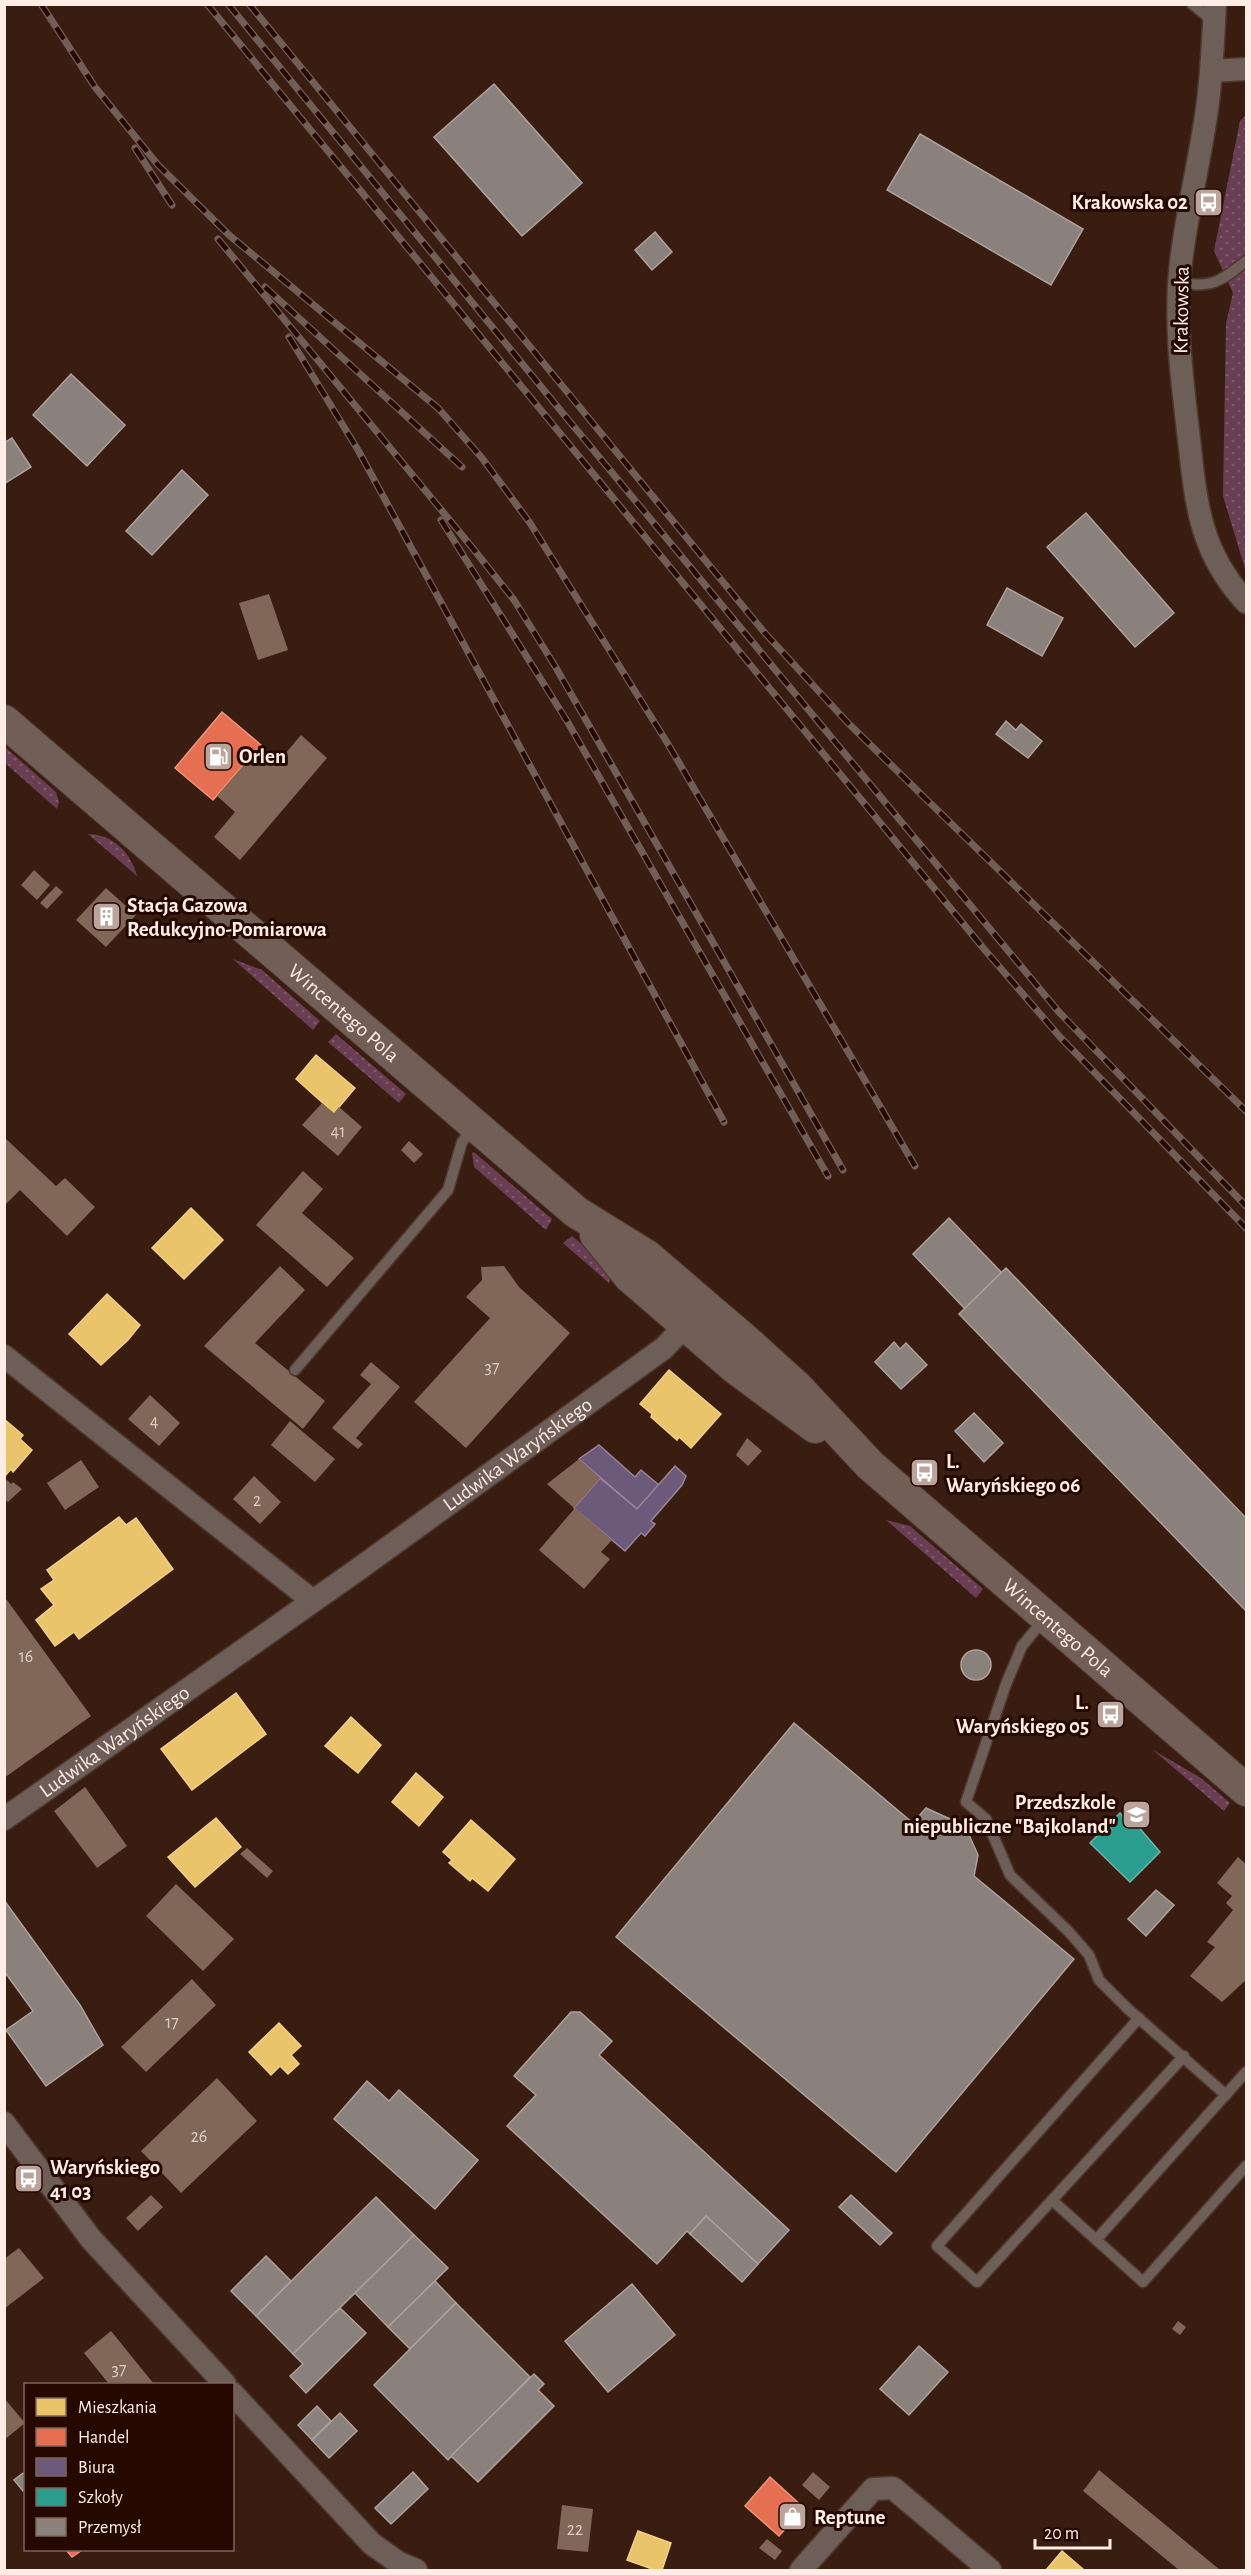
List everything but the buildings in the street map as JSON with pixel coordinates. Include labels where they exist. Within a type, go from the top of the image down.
[{"type":"street","name":"Krakowska","points":[[1214,13],[1212,71],[1181,261],[1180,355],[1198,510],[1214,561],[1231,586],[1246,602]]},
{"type":"street","points":[[1212,71],[1246,69]]},
{"type":"street","name":"Wincentego Pola","points":[[4,721],[576,1212],[647,1256],[723,1321],[797,1387],[870,1465]]},
{"type":"street","name":"Wincentego Pola","points":[[576,1212],[630,1277],[767,1393],[870,1465],[1246,1790]]},
{"type":"street","points":[[686,1324],[709,1318],[723,1321]]},
{"type":"street","name":"Ludwika Waryńskiego","points":[[4,1819],[664,1348],[686,1324]]},
{"type":"street","points":[[4,1356],[312,1601]]},
{"type":"street","points":[[4,2123],[91,2239],[223,2383]]},
{"type":"street","points":[[234,2395],[372,2544],[408,2567]]},
{"type":"street","points":[[801,2571],[873,2489],[893,2488],[990,2571]]},
{"type":"lane","points":[[1192,4],[1214,13]]},
{"type":"lane","points":[[1179,284],[1210,285],[1224,279],[1246,261]]},
{"type":"lane","points":[[295,1370],[448,1190],[462,1142],[475,1126]]},
{"type":"lane","points":[[1046,1617],[1022,1646],[1006,1684],[966,1802],[986,1819],[1010,1875],[1069,1932],[1089,1955],[1099,1980],[1226,2095]]},
{"type":"lane","points":[[1139,2018],[937,2246],[977,2282],[1184,2056]]},
{"type":"lane","points":[[1096,2240],[1246,2072]]},
{"type":"lane","points":[[1052,2200],[1143,2282],[1246,2166]]},
{"type":"shaded area","points":[[1246,115],[1246,572],[1223,496],[1226,323],[1233,293],[1214,251],[1240,121]]},
{"type":"shaded area","points":[[5,747],[56,792],[59,802],[57,809],[5,763]]},
{"type":"shaded area","points":[[88,834],[106,838],[120,846],[130,859],[137,876]]},
{"type":"shaded area","points":[[233,959],[262,970],[320,1021],[313,1030]]},
{"type":"shaded area","points":[[336,1034],[406,1094],[399,1103],[328,1042]]},
{"type":"shaded area","points":[[474,1152],[552,1219],[546,1230],[474,1167],[472,1153]]},
{"type":"shaded area","points":[[572,1236],[612,1270],[609,1283],[563,1243]]},
{"type":"shaded area","points":[[886,1520],[910,1526],[983,1589],[976,1598]]},
{"type":"shaded area","points":[[1153,1750],[1201,1778],[1230,1803],[1224,1811]]},
{"type":"railway","points":[[41,4],[95,87],[158,165],[229,235],[438,408],[482,458],[530,523],[668,744],[915,1166]]},
{"type":"railway","points":[[207,4],[984,949],[1060,1037],[1246,1228]]},
{"type":"railway","points":[[228,4],[561,411],[1058,1011],[1246,1206]]},
{"type":"railway","points":[[249,4],[764,632],[848,723],[1246,1111]]},
{"type":"railway","points":[[135,148],[172,205]]},
{"type":"railway","points":[[218,239],[514,600],[555,666],[843,1170]]},
{"type":"railway","points":[[265,287],[462,467]]},
{"type":"railway","points":[[289,337],[358,450],[724,1122]]},
{"type":"railway","points":[[441,520],[567,721],[828,1176]]},
{"type":"place","name":"Krakowska 02","points":[[1209,202]]},
{"type":"place","name":"Orlen","points":[[218,756]]},
{"type":"place","name":"Stacja Gazowa Redukcyjno-Pomiarowa","points":[[106,917]]},
{"type":"place","name":"L. Waryńskiego 06","points":[[925,1473]]},
{"type":"place","name":"L. Waryńskiego 05","points":[[1110,1714]]},
{"type":"place","name":"Przedszkole niepubliczne \"Bajkoland\"","points":[[1137,1814]]},
{"type":"place","name":"Waryńskiego 41 03","points":[[29,2179]]},
{"type":"place","name":"Reptune","points":[[793,2517]]}]
